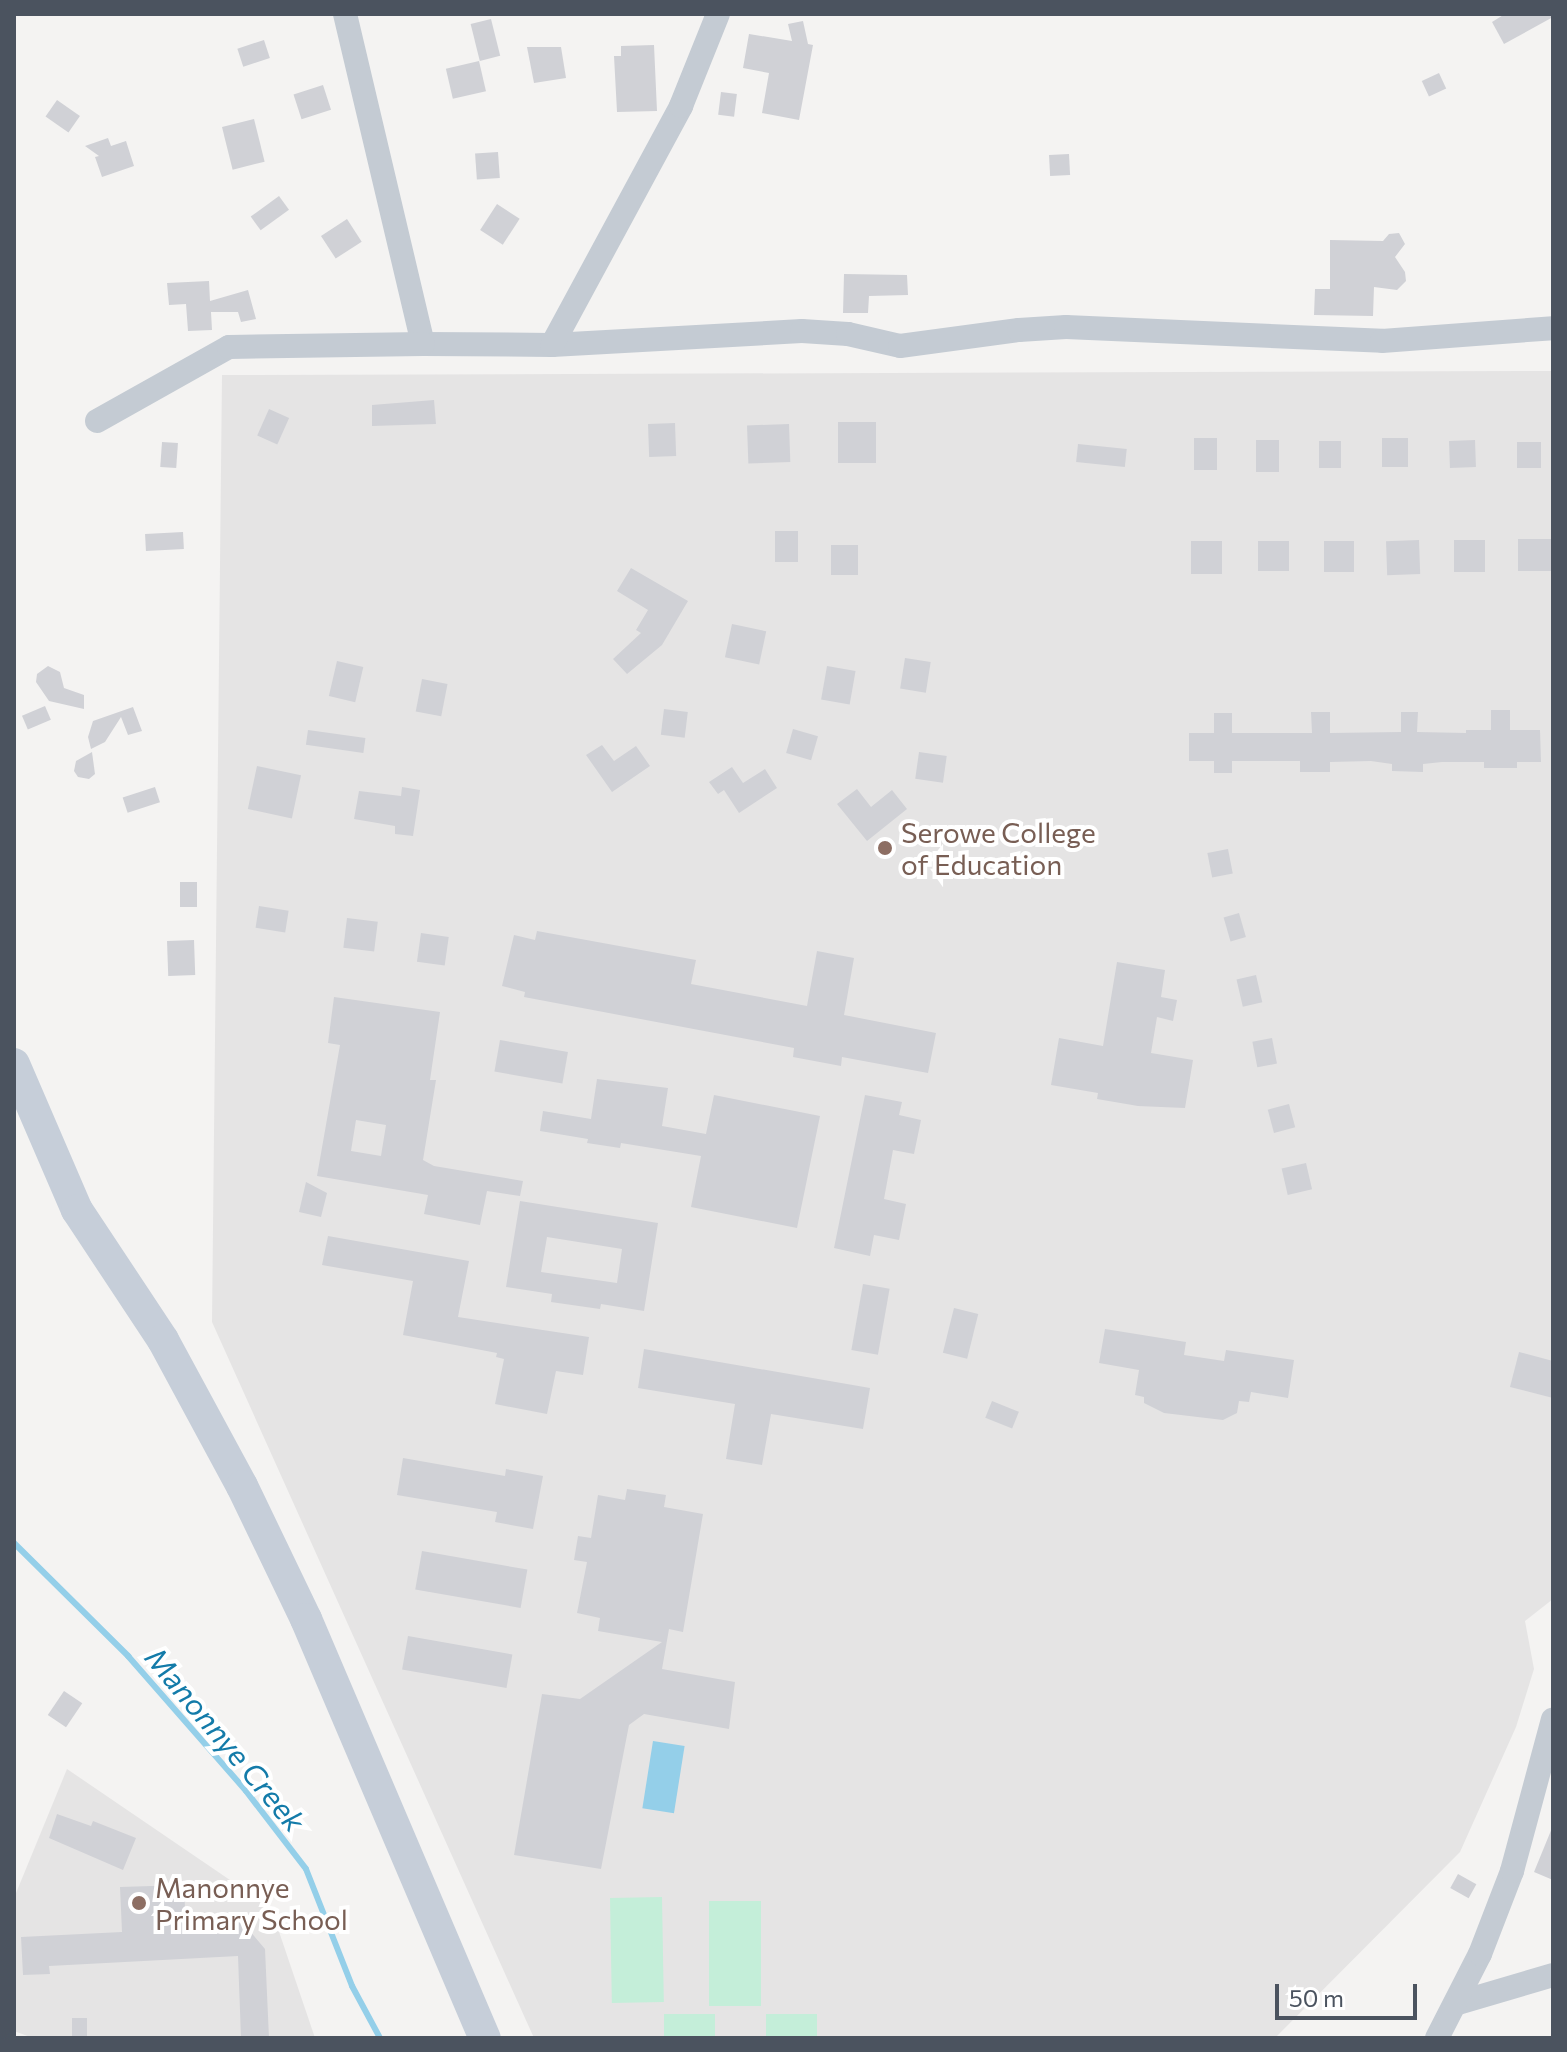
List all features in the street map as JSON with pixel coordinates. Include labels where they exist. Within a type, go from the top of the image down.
[{"type":"street","points":[[345,14],[423,344]]},
{"type":"street","points":[[552,345],[681,106],[718,14]]},
{"type":"street","points":[[97,421],[229,347],[250,344],[552,345],[802,331],[848,334],[900,346],[1066,327],[1382,341],[1553,328]]},
{"type":"street","points":[[14,1064],[77,1210],[163,1340],[242,1486],[306,1619],[485,2038]]},
{"type":"street","points":[[1437,2038],[1454,2019],[1512,1871],[1547,1766],[1553,1719]]},
{"type":"street","points":[[1454,2019],[1553,1975]]},
{"type":"shaded area","name":"Serowe College of Education","points":[[1553,371],[1553,1599],[1525,1621],[1534,1669],[1516,1727],[1460,1852],[1275,2038],[534,2038],[212,1322],[222,375]]},
{"type":"shaded area","name":"Manonnye Primary School","points":[[67,1769],[271,1908],[315,2038],[33,2038],[14,2031],[14,1898]]},
{"type":"green space","points":[[662,1897],[664,2002],[612,2003],[610,1898]]},
{"type":"green space","points":[[709,1901],[761,1901],[761,2006],[709,2006]]},
{"type":"green space","points":[[664,2014],[715,2014],[715,2038],[664,2038]]},
{"type":"green space","points":[[766,2014],[817,2014],[817,2038],[766,2038]]},
{"type":"water","points":[[653,1741],[685,1746],[674,1813],[642,1808]]},
{"type":"building","points":[[1505,14],[1553,14],[1553,17],[1504,44],[1492,22]]},
{"type":"building","points":[[491,19],[500,56],[480,61],[471,24]]},
{"type":"building","points":[[803,21],[808,44],[813,45],[799,120],[762,113],[769,73],[743,68],[749,34],[792,41],[788,24]]},
{"type":"building","points":[[264,40],[270,58],[243,67],[237,49]]},
{"type":"building","points":[[654,45],[657,111],[617,112],[614,56],[621,56],[621,46]]},
{"type":"building","points":[[527,47],[561,47],[566,78],[534,83]]},
{"type":"building","points":[[479,61],[486,91],[453,99],[446,69]]},
{"type":"building","points":[[1439,73],[1446,88],[1429,96],[1422,81]]},
{"type":"building","points":[[323,85],[331,110],[302,119],[294,95]]},
{"type":"building","points":[[721,92],[737,94],[734,117],[718,115]]},
{"type":"building","points":[[57,100],[80,116],[68,132],[46,116]]},
{"type":"building","points":[[254,119],[265,162],[233,170],[222,127]]},
{"type":"building","points":[[108,138],[111,146],[126,141],[134,166],[102,177],[95,157],[99,156],[85,146]]},
{"type":"building","points":[[498,152],[500,178],[477,180],[475,154]]},
{"type":"building","points":[[1069,154],[1070,175],[1050,176],[1049,155]]},
{"type":"building","points":[[279,196],[289,210],[261,230],[251,217]]},
{"type":"building","points":[[497,204],[520,219],[503,245],[480,230]]},
{"type":"building","points":[[347,219],[362,242],[336,259],[321,236]]},
{"type":"building","points":[[1399,233],[1405,244],[1395,257],[1405,272],[1406,281],[1397,290],[1374,287],[1373,316],[1314,315],[1315,289],[1330,289],[1330,240],[1383,241],[1389,234]]},
{"type":"building","points":[[844,274],[907,275],[908,295],[869,296],[868,313],[843,313]]},
{"type":"building","points":[[209,281],[210,301],[248,290],[256,319],[241,322],[238,312],[211,312],[212,330],[188,331],[186,304],[169,305],[167,283]]},
{"type":"building","points":[[434,400],[436,424],[372,426],[372,405]]},
{"type":"building","points":[[269,409],[289,418],[277,444],[257,435]]},
{"type":"building","points":[[838,422],[876,422],[876,463],[838,463]]},
{"type":"building","points":[[675,423],[676,456],[649,457],[648,424]]},
{"type":"building","points":[[789,424],[790,462],[748,463],[747,425]]},
{"type":"building","points":[[1194,438],[1217,438],[1217,470],[1194,470]]},
{"type":"building","points":[[1382,438],[1408,438],[1408,467],[1382,467]]},
{"type":"building","points":[[1256,440],[1279,440],[1279,472],[1256,472]]},
{"type":"building","points":[[1475,440],[1476,467],[1450,468],[1449,441]]},
{"type":"building","points":[[1319,441],[1341,441],[1341,468],[1319,468]]},
{"type":"building","points":[[162,442],[178,443],[176,468],[160,467]]},
{"type":"building","points":[[1517,442],[1541,442],[1541,468],[1517,468]]},
{"type":"building","points":[[1078,444],[1127,449],[1125,467],[1076,462]]},
{"type":"building","points":[[775,531],[798,531],[798,562],[775,562]]},
{"type":"building","points":[[183,532],[184,549],[146,551],[145,534]]},
{"type":"building","points":[[1518,539],[1551,539],[1551,571],[1518,571]]},
{"type":"building","points":[[1419,540],[1420,574],[1387,575],[1386,541]]},
{"type":"building","points":[[1454,540],[1485,540],[1485,572],[1454,572]]},
{"type":"building","points":[[1191,541],[1222,541],[1222,574],[1191,574]]},
{"type":"building","points":[[1258,541],[1289,541],[1289,571],[1258,571]]},
{"type":"building","points":[[1324,541],[1354,541],[1354,572],[1324,572]]},
{"type":"building","points":[[831,545],[858,545],[858,575],[831,575]]},
{"type":"building","points":[[631,568],[688,601],[662,645],[627,674],[613,659],[641,633],[636,630],[648,610],[617,591]]},
{"type":"building","points":[[732,624],[766,631],[759,665],[725,657]]},
{"type":"building","points":[[905,658],[931,662],[926,693],[900,689]]},
{"type":"building","points":[[337,661],[363,667],[355,702],[329,696]]},
{"type":"building","points":[[48,666],[60,672],[64,688],[84,695],[84,709],[49,701],[36,682],[37,674]]},
{"type":"building","points":[[827,666],[856,671],[850,705],[821,699]]},
{"type":"building","points":[[422,679],[448,684],[441,716],[416,711]]},
{"type":"building","points":[[45,706],[51,720],[28,730],[22,716]]},
{"type":"building","points":[[133,707],[142,731],[128,735],[121,717],[105,742],[91,749],[88,737],[93,721]]},
{"type":"building","points":[[664,709],[688,712],[685,738],[661,735]]},
{"type":"building","points":[[1491,710],[1510,710],[1510,730],[1540,730],[1541,762],[1517,762],[1517,768],[1484,768],[1484,762],[1442,762],[1423,764],[1423,772],[1392,771],[1392,764],[1371,761],[1330,762],[1330,772],[1300,772],[1300,761],[1232,761],[1232,773],[1214,773],[1214,761],[1189,761],[1189,733],[1214,733],[1214,713],[1232,713],[1232,733],[1312,733],[1311,712],[1330,712],[1330,733],[1401,732],[1401,712],[1418,712],[1417,732],[1466,733],[1466,730],[1491,730]]},
{"type":"building","points":[[793,729],[818,736],[811,760],[786,753]]},
{"type":"building","points":[[308,730],[365,738],[363,753],[306,745]]},
{"type":"building","points":[[602,745],[614,761],[636,746],[650,766],[612,792],[586,755]]},
{"type":"building","points":[[92,752],[95,774],[89,779],[78,777],[74,771],[76,761]]},
{"type":"building","points":[[919,752],[947,756],[943,783],[915,779]]},
{"type":"building","points":[[257,766],[301,775],[292,818],[248,809]]},
{"type":"building","points":[[732,767],[743,783],[765,769],[777,788],[739,813],[724,790],[718,794],[709,782]]},
{"type":"building","points":[[155,787],[160,802],[128,813],[123,798]]},
{"type":"building","points":[[402,787],[420,790],[413,836],[395,834],[395,826],[354,819],[359,791],[401,796]]},
{"type":"building","points":[[857,789],[871,807],[892,790],[907,809],[867,841],[837,804]]},
{"type":"building","points":[[1228,849],[1233,874],[1212,878],[1207,853]]},
{"type":"building","points":[[180,882],[197,882],[197,907],[180,907]]},
{"type":"building","points":[[259,906],[289,911],[285,932],[256,928]]},
{"type":"building","points":[[1239,913],[1246,937],[1231,941],[1224,917]]},
{"type":"building","points":[[347,918],[378,922],[374,952],[343,948]]},
{"type":"building","points":[[537,931],[696,960],[691,984],[807,1006],[817,951],[854,958],[844,1015],[936,1033],[928,1073],[842,1057],[841,1066],[793,1057],[794,1048],[524,997],[525,992],[502,986],[514,935],[535,940]]},
{"type":"building","points":[[421,933],[449,937],[445,966],[417,962]]},
{"type":"building","points":[[194,940],[195,975],[168,976],[167,941]]},
{"type":"building","points":[[1117,962],[1165,970],[1161,997],[1177,1000],[1173,1021],[1157,1017],[1151,1053],[1193,1060],[1185,1108],[1138,1106],[1097,1099],[1098,1093],[1051,1085],[1059,1038],[1103,1046]]},
{"type":"building","points":[[1256,975],[1262,1002],[1243,1007],[1237,979]]},
{"type":"building","points":[[334,997],[440,1012],[430,1080],[436,1080],[423,1160],[434,1166],[523,1181],[520,1196],[487,1191],[480,1225],[424,1214],[428,1195],[317,1176],[340,1045],[328,1043]],"holes":[[[356,1120],[386,1125],[381,1156],[351,1151]]]},
{"type":"building","points":[[1272,1038],[1277,1064],[1257,1067],[1252,1042]]},
{"type":"building","points":[[500,1040],[568,1052],[562,1083],[494,1072]]},
{"type":"building","points":[[597,1079],[668,1088],[662,1126],[706,1134],[714,1095],[820,1116],[797,1228],[691,1207],[701,1156],[621,1143],[620,1148],[587,1143],[588,1139],[540,1131],[543,1111],[591,1119]]},
{"type":"building","points":[[865,1095],[902,1102],[899,1115],[921,1120],[914,1154],[893,1150],[884,1199],[906,1204],[899,1240],[874,1235],[870,1256],[834,1248]]},
{"type":"building","points":[[1289,1104],[1295,1127],[1274,1133],[1268,1110]]},
{"type":"building","points":[[1306,1163],[1312,1189],[1288,1195],[1282,1169]]},
{"type":"building","points":[[306,1182],[327,1193],[321,1217],[299,1212]]},
{"type":"building","points":[[520,1201],[658,1223],[644,1311],[601,1304],[600,1309],[551,1302],[552,1294],[506,1287]],"holes":[[[547,1237],[622,1249],[617,1283],[541,1272]]]},
{"type":"building","points":[[328,1236],[469,1261],[458,1317],[589,1337],[583,1375],[556,1371],[547,1414],[495,1404],[504,1359],[496,1357],[497,1353],[403,1335],[413,1281],[322,1265]]},
{"type":"building","points":[[863,1284],[890,1289],[878,1355],[851,1350]]},
{"type":"building","points":[[954,1308],[978,1314],[967,1359],[943,1353]]},
{"type":"building","points":[[1105,1329],[1186,1342],[1184,1355],[1224,1361],[1226,1350],[1294,1360],[1288,1398],[1251,1392],[1249,1402],[1239,1401],[1237,1413],[1223,1420],[1164,1413],[1144,1403],[1144,1397],[1135,1395],[1139,1370],[1099,1363]]},
{"type":"building","points":[[644,1349],[870,1388],[863,1429],[771,1414],[762,1465],[726,1459],[735,1404],[638,1388]]},
{"type":"building","points":[[1519,1352],[1553,1361],[1553,1398],[1510,1387]]},
{"type":"building","points":[[992,1401],[1019,1412],[1012,1429],[985,1418]]},
{"type":"building","points":[[403,1458],[505,1476],[506,1469],[543,1476],[533,1529],[495,1522],[497,1512],[397,1495]]},
{"type":"building","points":[[627,1489],[666,1495],[664,1507],[703,1514],[683,1632],[669,1629],[662,1669],[735,1682],[729,1729],[644,1714],[629,1725],[601,1869],[514,1855],[542,1694],[580,1699],[662,1642],[598,1631],[600,1618],[577,1613],[587,1562],[574,1560],[578,1536],[591,1538],[598,1495],[625,1500]]},
{"type":"building","points":[[422,1551],[527,1570],[521,1608],[415,1589]]},
{"type":"building","points":[[408,1636],[512,1654],[506,1688],[402,1669]]},
{"type":"building","points":[[64,1691],[82,1703],[66,1727],[48,1715]]},
{"type":"building","points":[[57,1814],[91,1826],[93,1821],[136,1838],[123,1870],[49,1838]]},
{"type":"building","points":[[1553,1828],[1553,1880],[1534,1872]]},
{"type":"building","points":[[1458,1874],[1476,1884],[1469,1898],[1450,1888]]},
{"type":"building","points":[[184,1885],[186,1931],[224,1929],[238,1917],[265,1949],[269,2038],[241,2038],[238,1956],[49,1966],[50,1974],[23,1975],[21,1937],[122,1932],[120,1887]]},
{"type":"building","points":[[72,2018],[87,2018],[87,2036],[72,2036]]},
{"type":"waterway","name":"Manonnye Creek","points":[[14,1543],[128,1656],[246,1791],[306,1869],[352,1986],[380,2038]]},
{"type":"place","name":"Serowe College of Education","points":[[885,848]]},
{"type":"place","name":"Manonnye Primary School","points":[[139,1903]]}]
